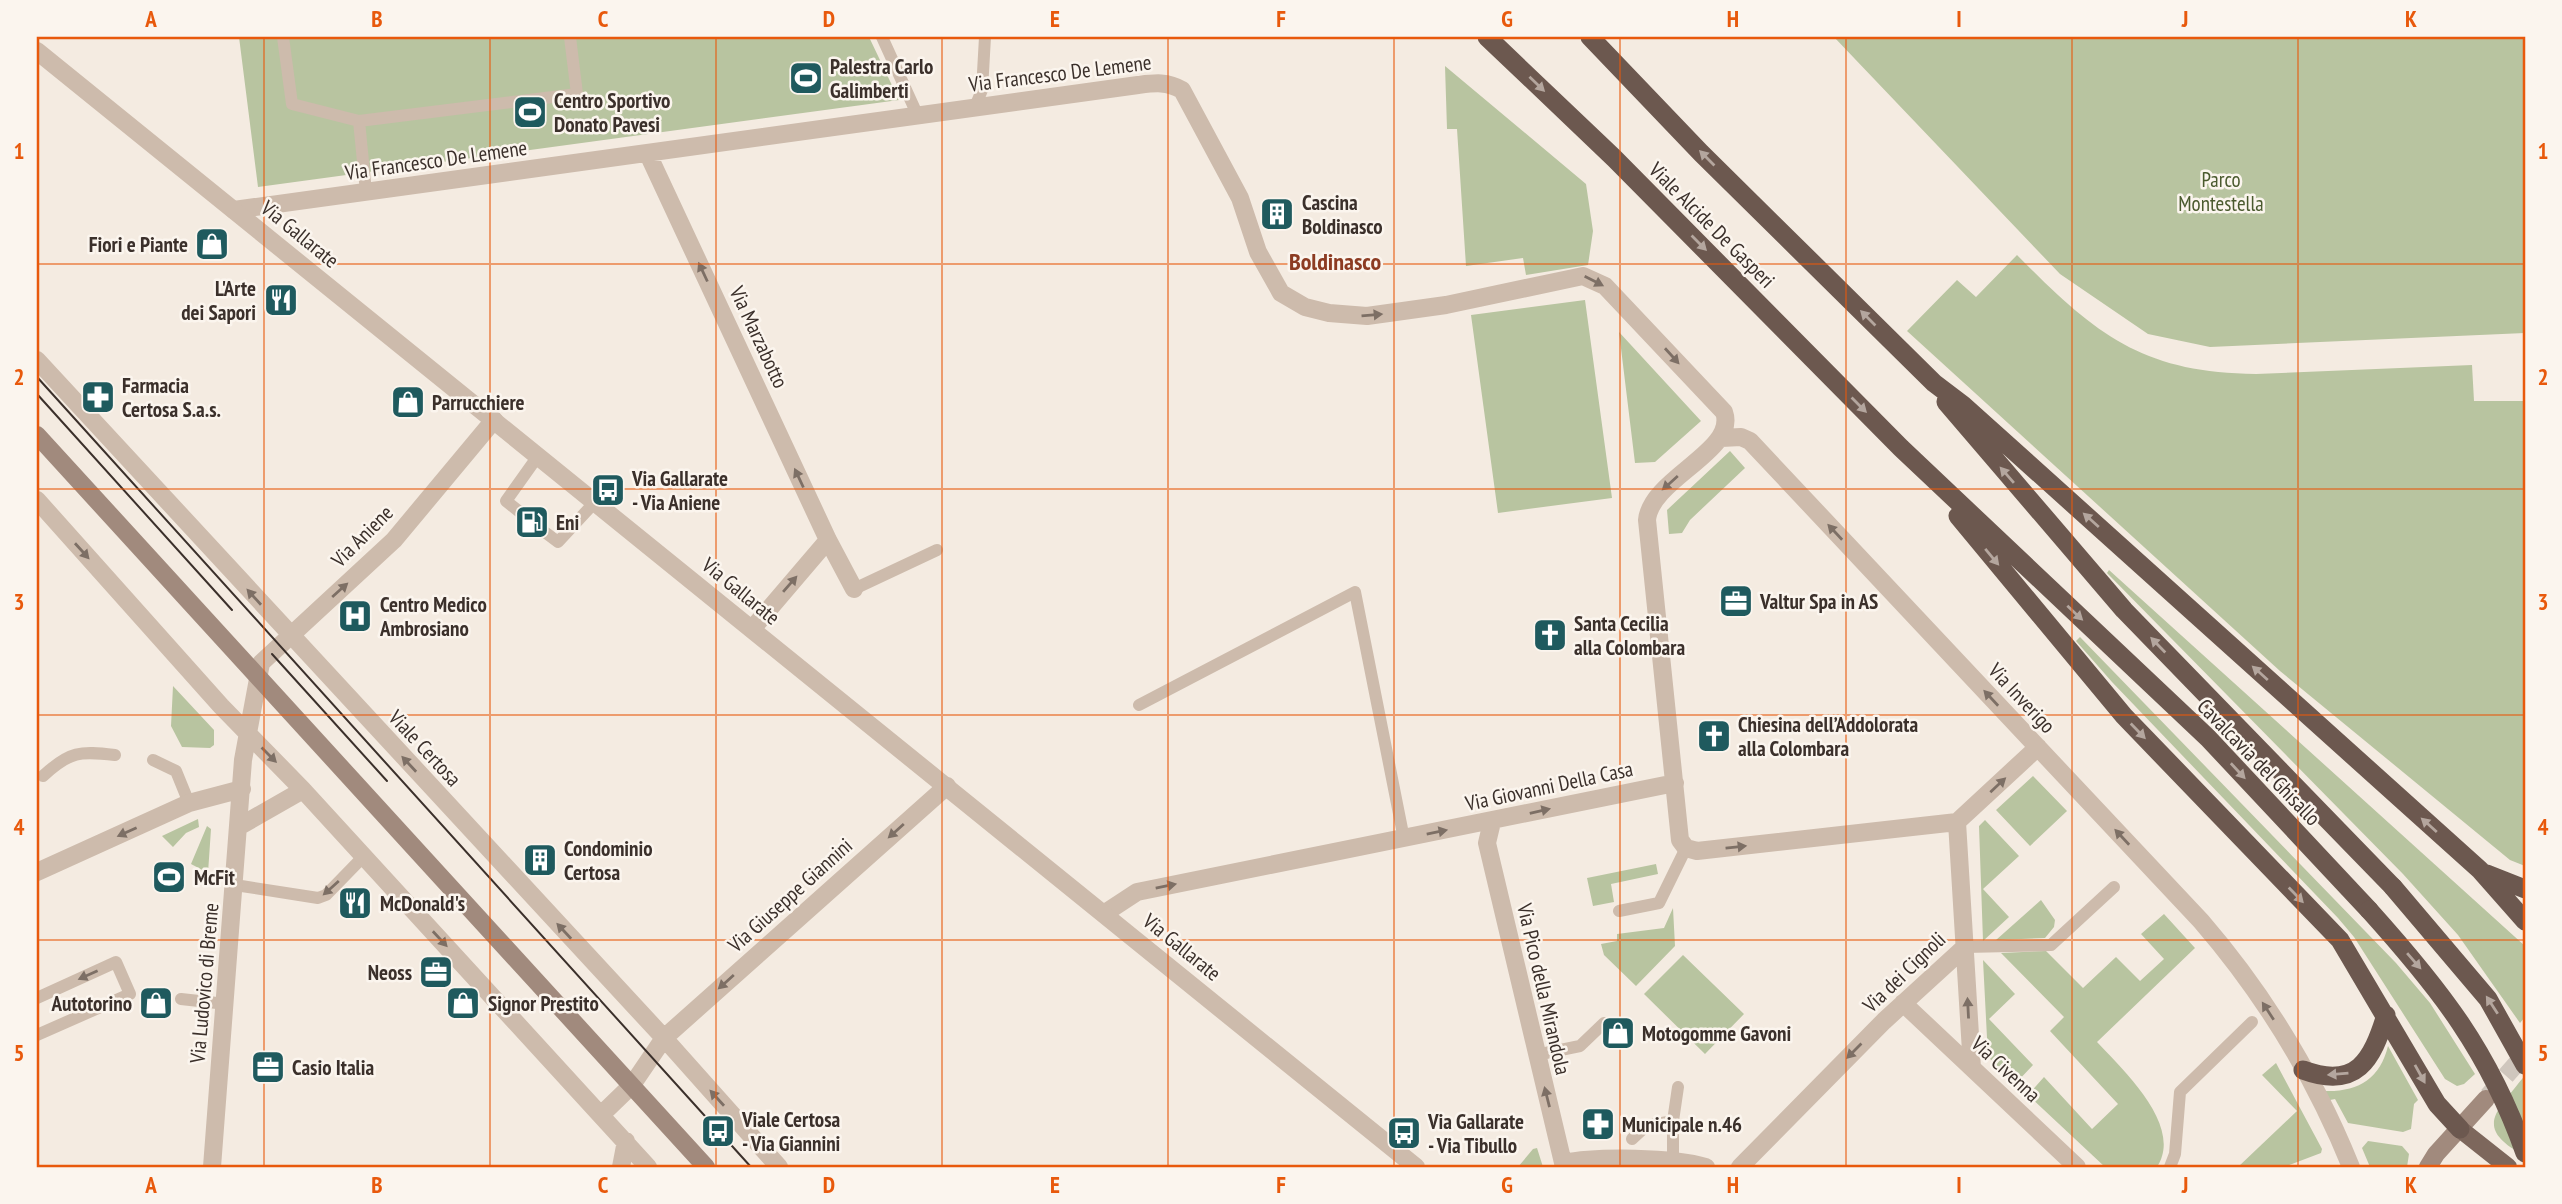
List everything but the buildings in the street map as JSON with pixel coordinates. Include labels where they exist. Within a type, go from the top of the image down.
[{"type":"highway","name":"Viale Alcide De Gasperi","points":[[1487,37],[1614,158],[1901,448]]},
{"type":"highway","name":"Viale Alcide De Gasperi","points":[[1590,37],[1701,153],[1934,383]]},
{"type":"highway","name":"Cavalcavia del Ghisallo","points":[[1934,383],[1952,411],[2124,610],[2393,887],[2488,999],[2525,1065]]},
{"type":"highway","points":[[1934,383],[1963,405],[2480,870],[2525,921]]},
{"type":"highway","name":"Cavalcavia del Ghisallo","points":[[1901,448],[2208,738],[2415,961],[2469,1032],[2502,1095],[2525,1153]]},
{"type":"highway","points":[[1901,448],[2124,716],[2340,940],[2437,1104],[2459,1129]]},
{"type":"highway","points":[[2480,870],[2525,889]]},
{"type":"highway","points":[[2303,1070],[2317,1075],[2342,1076],[2356,1071],[2369,1061],[2386,1014]]},
{"type":"main road","points":[[37,435],[706,1167]]},
{"type":"main road","points":[[2428,1167],[2486,1099]]},
{"type":"main road","points":[[2459,1129],[2508,1167]]},
{"type":"street","name":"Via Gallarate","points":[[37,51],[1416,1167]]},
{"type":"street","name":"Via Francesco De Lemene","points":[[234,210],[1164,82],[1182,90],[1240,198],[1258,252],[1281,293],[1305,306],[1329,313],[1367,316],[1446,305],[1583,276],[1605,286],[1724,412],[1726,420],[1721,438]]},
{"type":"street","name":"Via Marzabotto","points":[[648,153],[828,540],[854,589]]},
{"type":"street","name":"Viale Certosa","points":[[37,360],[289,636],[664,1038],[779,1167]]},
{"type":"street","name":"Via Aniene","points":[[256,677],[265,658],[394,540],[494,421]]},
{"type":"street","name":"Via Inverigo","points":[[1721,438],[1741,437],[1750,442],[2201,921],[2241,968],[2303,1070],[2347,1166]]},
{"type":"street","points":[[1721,438],[1658,494],[1649,506],[1650,546],[1680,840],[1686,848],[1698,851],[1957,822],[2038,747]]},
{"type":"street","points":[[37,500],[247,734],[303,790],[648,1167]]},
{"type":"street","points":[[752,629],[828,540]]},
{"type":"street","points":[[247,734],[256,677]]},
{"type":"street","name":"Via Ludovico di Breme","points":[[212,1167],[247,734]]},
{"type":"street","name":"Via Giovanni Della Casa","points":[[1105,913],[1137,892],[1675,783]]},
{"type":"street","name":"Via Giuseppe Giannini","points":[[602,1114],[632,1085],[664,1038],[947,786]]},
{"type":"street","points":[[37,872],[189,803],[242,789]]},
{"type":"street","points":[[240,826],[303,790]]},
{"type":"street","name":"Via Pico della Mirandola","points":[[1492,822],[1487,844],[1564,1165]]},
{"type":"street","name":"Via dei Cignoli","points":[[1740,1167],[1903,1003],[1965,947],[1957,822]]},
{"type":"street","points":[[1965,947],[1972,1068]]},
{"type":"street","name":"Via Civenna","points":[[1903,1003],[2077,1167]]},
{"type":"street","points":[[621,1167],[626,1141]]},
{"type":"street","points":[[1564,1165],[1583,1159],[1706,1167]]},
{"type":"lane","points":[[283,37],[292,104],[359,121],[577,94],[570,37]]},
{"type":"lane","points":[[883,37],[917,114]]},
{"type":"lane","points":[[975,107],[982,90],[985,37]]},
{"type":"lane","points":[[359,121],[366,192]]},
{"type":"lane","points":[[521,513],[506,501],[538,456]]},
{"type":"lane","points":[[546,533],[558,542],[595,502]]},
{"type":"lane","points":[[854,589],[937,550]]},
{"type":"lane","points":[[1139,705],[1354,592],[1405,839]]},
{"type":"lane","points":[[43,776],[64,757],[86,752],[116,755]]},
{"type":"lane","points":[[153,760],[176,771],[189,803]]},
{"type":"lane","points":[[1619,911],[1659,903],[1686,848]]},
{"type":"lane","points":[[235,885],[318,898],[326,895],[364,856]]},
{"type":"lane","points":[[1965,947],[2052,945],[2114,887]]},
{"type":"lane","points":[[37,998],[116,962],[130,994]]},
{"type":"lane","points":[[37,1035],[130,994],[143,995]]},
{"type":"lane","points":[[181,999],[226,1004]]},
{"type":"lane","points":[[1536,1055],[1580,1046],[1604,1023]]},
{"type":"lane","points":[[2170,1167],[2175,1154],[2180,1092],[2252,1023]]},
{"type":"lane","points":[[1673,1163],[1673,1121],[1678,1087]]},
{"type":"lane","points":[[1632,1139],[1646,1126],[1673,1121]]},
{"type":"green space","name":"Centro Sportivo Donato Pavesi","points":[[239,37],[869,37],[899,100],[258,187]]},
{"type":"green space","name":"Parco Montestella","points":[[1834,37],[2525,37],[2525,333],[2210,347],[2148,334],[2060,274]]},
{"type":"green space","points":[[1445,66],[1586,184],[1593,231],[1588,265],[1526,275],[1523,258],[1466,266],[1457,129],[1447,129]]},
{"type":"green space","points":[[2017,255],[2096,327],[2150,356],[2181,366],[2216,372],[2256,374],[2472,365],[2474,401],[2525,401],[2525,866],[2510,860],[2280,671],[1907,331],[1957,280],[1976,297]]},
{"type":"green space","points":[[1585,300],[1612,498],[1498,513],[1471,315]]},
{"type":"green space","points":[[1619,332],[1701,421],[1655,462],[1635,463]]},
{"type":"green space","points":[[1730,451],[1745,468],[1690,520],[1682,533],[1669,534],[1667,510]]},
{"type":"green space","points":[[2109,570],[2525,946],[2525,1017],[2520,1023],[2458,935],[2403,874],[2107,573]]},
{"type":"green space","points":[[2080,637],[2396,963],[2430,1003],[2475,1074],[2464,1084],[2457,1086],[2445,1079],[2354,937],[2338,918],[2112,682],[2076,641]]},
{"type":"green space","points":[[173,686],[214,730],[214,745],[210,748],[182,747],[171,726]]},
{"type":"green space","points":[[2033,776],[2067,811],[2030,846],[1996,810]]},
{"type":"green space","points":[[198,819],[199,827],[186,833],[173,847],[162,836]]},
{"type":"green space","points":[[1985,820],[2019,856],[1983,889],[2009,917],[1983,941],[1979,826]]},
{"type":"green space","points":[[207,826],[211,829],[208,873],[191,864]]},
{"type":"green space","points":[[1656,864],[1658,874],[1611,884],[1614,902],[1593,906],[1587,878]]},
{"type":"green space","points":[[2041,900],[2055,920],[2054,927],[2045,938],[1996,940]]},
{"type":"green space","points":[[1673,908],[1675,946],[1636,986],[1604,955],[1601,944],[1617,941],[1617,934],[1664,928]]},
{"type":"green space","points":[[2164,914],[2195,948],[2097,1042],[2147,1100],[2163,1134],[2163,1151],[2157,1167],[2105,1167],[2028,1095],[2044,1077],[2092,1129],[2118,1104],[2050,1031],[2064,1017],[2001,953],[2046,951],[2083,988],[2116,957],[2140,981],[2164,959],[2141,934]]},
{"type":"green space","points":[[1683,955],[1744,1014],[1705,1054],[1644,994]]},
{"type":"green space","points":[[1983,960],[2015,994],[1989,1019],[2033,1065],[2016,1083],[1988,1057]]},
{"type":"green space","points":[[2388,1046],[2418,1100],[2414,1104],[2411,1129],[2403,1132],[2348,1123],[2335,1099],[2330,1100],[2325,1091],[2348,1089],[2366,1081],[2379,1067]]},
{"type":"green space","points":[[2276,1063],[2322,1149],[2321,1153],[2284,1167],[2238,1167],[2297,1111],[2262,1075]]},
{"type":"green space","points":[[2525,1075],[2525,1156],[2509,1146],[2494,1127],[2499,1109]]},
{"type":"green space","points":[[2368,1141],[2402,1146],[2409,1154],[2407,1167],[2370,1167],[2362,1148]]},
{"type":"green space","points":[[1537,1148],[1543,1167],[1518,1167],[1533,1149]]},
{"type":"tunnel","points":[[2488,1096],[2525,1054]]},
{"type":"tram line","points":[[37,377],[751,1167]]},
{"type":"tram line","points":[[37,394],[232,610]]},
{"type":"tram line","points":[[272,654],[387,781]]},
{"type":"place","name":"Palestra Carlo Galimberti","points":[[806,78]]},
{"type":"place","name":"Centro Sportivo Donato Pavesi","points":[[530,112]]},
{"type":"place","name":"Cascina Boldinasco","points":[[1277,214]]},
{"type":"place","name":"Fiori e Piante","points":[[212,244]]},
{"type":"place","name":"L'Arte dei Sapori","points":[[281,300]]},
{"type":"place","name":"Farmacia Certosa S.a.s.","points":[[98,397]]},
{"type":"place","name":"Parrucchiere","points":[[408,402]]},
{"type":"place","name":"Via Gallarate - Via Aniene","points":[[608,490]]},
{"type":"place","name":"Eni","points":[[532,522]]},
{"type":"place","name":"Valtur Spa in AS","points":[[1736,601]]},
{"type":"place","name":"Centro Medico Ambrosiano","points":[[355,616]]},
{"type":"place","name":"Santa Cecilia alla Colombara","points":[[1550,635]]},
{"type":"place","name":"Chiesina dell’Addolorata alla Colombara","points":[[1714,736]]},
{"type":"place","name":"Condominio Certosa","points":[[540,860]]},
{"type":"place","name":"McFit","points":[[169,877]]},
{"type":"place","name":"McDonald's","points":[[355,903]]},
{"type":"place","name":"Neoss","points":[[436,972]]},
{"type":"place","name":"Autotorino","points":[[156,1003]]},
{"type":"place","name":"Signor Prestito","points":[[463,1003]]},
{"type":"place","name":"Motogomme Gavoni","points":[[1618,1033]]},
{"type":"place","name":"Casio Italia","points":[[268,1067]]},
{"type":"place","name":"Municipale n.46","points":[[1598,1124]]},
{"type":"place","name":"Viale Certosa - Via Giannini","points":[[718,1131]]},
{"type":"place","name":"Via Gallarate - Via Tibullo","points":[[1404,1133]]},
{"type":"district","name":"Boldinasco","points":[[1335,261]]}]
